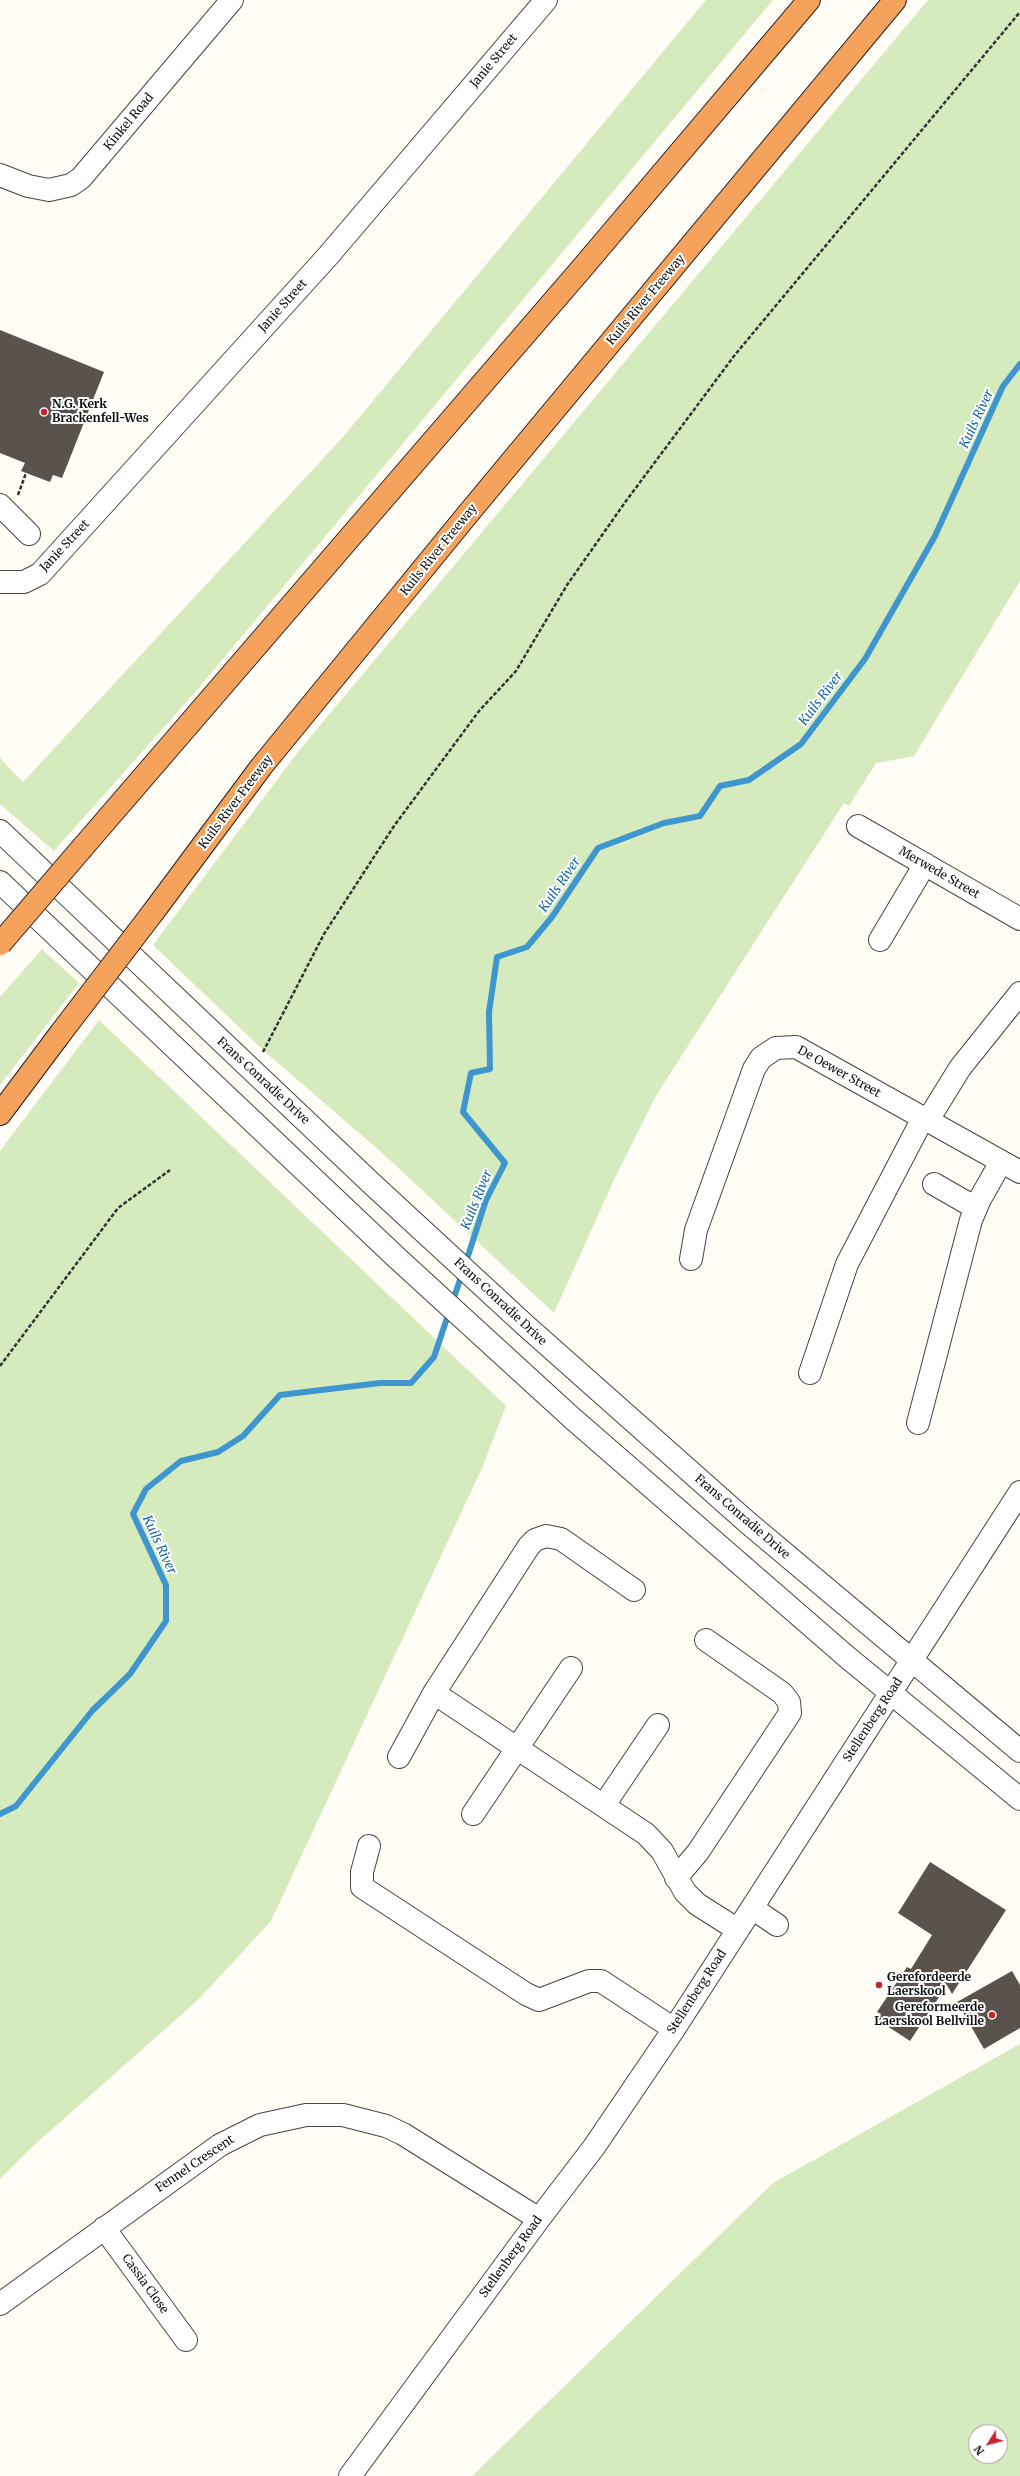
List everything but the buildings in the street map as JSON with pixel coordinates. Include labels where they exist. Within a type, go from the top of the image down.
[{"type":"highway","points":[[0,944],[583,267],[809,0]]},
{"type":"highway","name":"Kuils River Freeway","points":[[0,1114],[261,767],[472,509],[895,0]]},
{"type":"street","name":"Kinkel Road","points":[[0,175],[28,186],[49,190],[71,185],[81,178],[232,0]]},
{"type":"street","name":"Janie Street","points":[[0,582],[24,582],[40,574],[328,256],[546,0]]},
{"type":"street","points":[[0,506],[29,534]]},
{"type":"street","name":"Merwede Street","points":[[858,826],[1020,919]]},
{"type":"street","name":"Frans Conradie Drive","points":[[0,831],[504,1306],[747,1522],[860,1619],[912,1659],[1020,1751]]},
{"type":"street","points":[[880,940],[925,864]]},
{"type":"street","points":[[0,882],[487,1341],[723,1551],[1020,1799]]},
{"type":"street","points":[[810,1373],[847,1264],[925,1119],[960,1068],[1020,994]]},
{"type":"street","name":"De Oewer Street","points":[[691,1259],[696,1230],[754,1069],[761,1058],[770,1050],[784,1046],[796,1047],[1020,1172]]},
{"type":"street","points":[[918,1423],[976,1208],[1001,1162]]},
{"type":"street","points":[[934,1184],[976,1208]]},
{"type":"street","name":"Stellenberg Road","points":[[350,2476],[539,2219],[594,2148],[738,1930],[1020,1492]]},
{"type":"street","points":[[399,1757],[434,1693],[529,1546],[538,1538],[546,1536],[560,1539],[634,1590]]},
{"type":"street","points":[[676,1878],[698,1852],[790,1712],[789,1702],[782,1693],[706,1640]]},
{"type":"street","points":[[473,1814],[519,1748],[571,1668]]},
{"type":"street","points":[[434,1693],[604,1805],[659,1846],[685,1892],[697,1904],[738,1930]]},
{"type":"street","points":[[604,1805],[658,1725]]},
{"type":"street","points":[[369,1846],[362,1872],[362,1888],[526,1994],[539,2000],[589,1981],[601,1981],[674,2028]]},
{"type":"street","points":[[752,1908],[778,1925]]},
{"type":"street","name":"Fennel Crescent","points":[[0,2304],[203,2156],[238,2134],[273,2121],[323,2114],[366,2120],[403,2134],[539,2219]]},
{"type":"street","name":"Cassia Close","points":[[104,2228],[186,2340]]},
{"type":"path","points":[[264,1051],[324,934],[394,826],[479,711],[516,671],[566,585],[626,501],[734,356],[1020,12]]},
{"type":"path","points":[[0,1366],[118,1208],[170,1170]]},
{"type":"green space","points":[[706,0],[773,0],[197,690],[54,851],[0,804],[0,758],[23,782],[342,438]]},
{"type":"green space","points":[[928,0],[1020,0],[1020,581],[914,756],[876,763],[849,806],[844,803],[657,1094],[613,1182],[554,1313],[380,1151],[264,1051],[153,945],[301,748]]},
{"type":"green space","points":[[42,949],[79,983],[0,1085],[0,997]]},
{"type":"green space","points":[[99,1020],[506,1406],[482,1468],[271,1921],[198,2000],[32,2147],[0,2179],[0,1151]]},
{"type":"green space","points":[[1020,2044],[1020,2476],[472,2476],[773,2183]]},
{"type":"waterway","name":"Kuils River","points":[[465,1265],[486,1200],[505,1163],[463,1112],[471,1073],[490,1069],[489,1012],[497,957],[527,947],[552,917],[598,848],[664,823],[700,816],[720,786],[749,780],[801,744],[865,659],[935,536],[1003,386],[1020,364]]},
{"type":"waterway","name":"Kuils River","points":[[452,1303],[462,1274]]},
{"type":"waterway","name":"Kuils River","points":[[0,1814],[16,1806],[92,1711],[130,1674],[166,1621],[166,1585],[133,1514],[146,1489],[181,1461],[218,1452],[243,1436],[280,1395],[380,1383],[411,1383],[434,1357],[449,1312]]},
{"type":"place","name":"N.G. Kerk Brackenfell-Wes","points":[[44,412]]},
{"type":"place","name":"Gerefordeerde Laerskool","points":[[879,1985]]},
{"type":"place","name":"Gereformeerde Laerskool Bellville","points":[[992,2015]]}]
